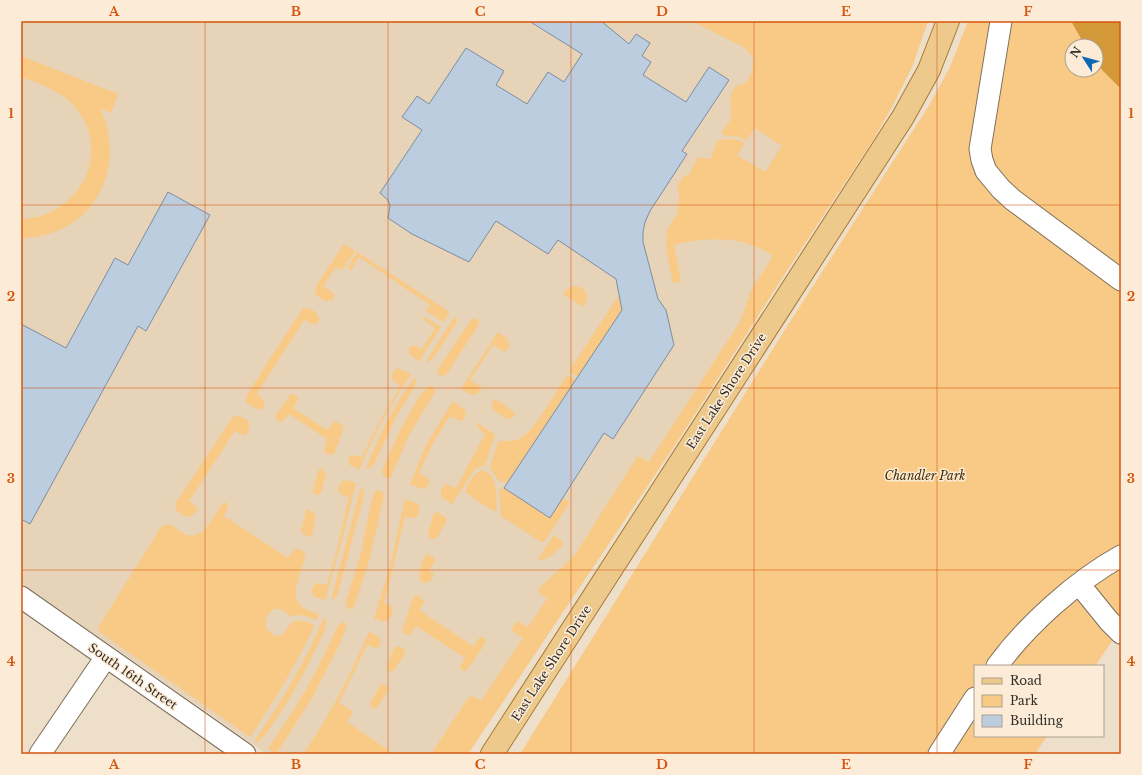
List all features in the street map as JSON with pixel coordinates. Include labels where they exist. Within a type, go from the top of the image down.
[{"type":"main road","name":"East Lake Shore Drive","points":[[492,754],[902,117],[929,70],[948,21]]},
{"type":"street","points":[[1001,21],[980,148],[986,171],[993,181],[1013,200],[1121,280]]},
{"type":"street","points":[[998,665],[1020,638],[1062,598],[1079,584],[1121,556]]},
{"type":"street","points":[[1079,584],[1109,621],[1121,633]]},
{"type":"street","name":"South 16th Street","points":[[21,597],[244,754]]},
{"type":"street","points":[[40,754],[106,657]]},
{"type":"street","points":[[942,753],[974,700]]},
{"type":"shaded area","points":[[21,21],[928,21],[913,65],[873,140],[677,442],[468,754],[267,754],[62,611],[39,610],[21,597]]},
{"type":"shaded area","points":[[1071,21],[1121,21],[1121,89],[1104,72],[1104,38],[1081,38]]},
{"type":"green space","points":[[692,21],[928,21],[913,65],[873,140],[677,442],[468,754],[431,754],[468,698],[472,696],[481,701],[523,638],[512,631],[512,628],[517,621],[528,627],[547,599],[539,593],[539,588],[576,553],[637,457],[649,462],[741,320],[751,290],[773,256],[750,244],[737,241],[712,239],[674,245],[681,282],[673,283],[666,248],[667,230],[677,214],[679,183],[682,178],[690,173],[698,157],[708,159],[711,158],[717,141],[724,139],[735,139],[745,143],[737,155],[765,172],[782,146],[755,128],[747,140],[739,137],[723,135],[722,131],[729,123],[731,117],[731,94],[736,86],[744,84],[749,78],[752,70],[753,59],[750,53],[743,47]]},
{"type":"green space","name":"Chandler Park","points":[[968,21],[1071,21],[1081,38],[1064,38],[1064,78],[1104,78],[1104,72],[1121,89],[1121,628],[1096,665],[974,665],[974,737],[1046,737],[1035,754],[520,754],[786,328],[930,104],[950,67]]},
{"type":"green space","points":[[21,56],[118,94],[111,113],[100,108],[108,132],[110,155],[106,177],[98,196],[84,213],[67,226],[46,235],[21,238],[21,219],[42,215],[60,207],[74,194],[85,179],[90,161],[91,142],[86,124],[68,100],[49,88],[21,77]]},
{"type":"green space","points":[[344,244],[355,251],[342,270],[336,267],[323,286],[335,296],[332,300],[325,301],[316,295],[315,288]]},
{"type":"green space","points":[[357,252],[448,311],[449,314],[444,322],[426,311],[430,305],[359,257],[351,270],[347,268]]},
{"type":"green space","points":[[573,286],[581,288],[586,293],[587,296],[583,307],[563,294],[566,290]]},
{"type":"green space","points":[[619,295],[622,310],[578,377],[569,371]]},
{"type":"green space","points":[[303,308],[309,308],[314,311],[318,315],[319,321],[315,325],[304,320],[257,394],[264,401],[265,405],[261,409],[256,409],[246,402],[246,396]]},
{"type":"green space","points":[[423,316],[441,327],[419,361],[410,354],[409,348],[414,345],[422,349],[435,328],[424,320]]},
{"type":"green space","points":[[454,317],[458,320],[434,357],[425,363]]},
{"type":"green space","points":[[473,318],[479,320],[478,326],[446,375],[441,376],[438,374],[438,369]]},
{"type":"green space","points":[[498,332],[508,339],[509,347],[505,352],[493,345],[470,380],[481,387],[481,390],[477,394],[471,395],[461,389]]},
{"type":"green space","points":[[398,368],[411,374],[383,420],[360,469],[351,466],[348,462],[349,457],[353,455],[362,457],[374,432],[400,386],[392,379],[393,372]]},
{"type":"green space","points":[[567,375],[575,380],[508,483],[499,481],[491,470],[490,466],[498,442],[516,440],[525,435],[538,420]]},
{"type":"green space","points":[[415,377],[416,381],[414,387],[397,415],[375,462],[370,468],[366,469],[387,422]]},
{"type":"green space","points":[[430,386],[433,387],[435,392],[409,435],[392,475],[386,478],[382,472],[396,439],[417,400]]},
{"type":"green space","points":[[293,394],[297,396],[298,400],[293,408],[327,430],[335,421],[343,426],[335,452],[332,455],[327,454],[324,451],[327,439],[289,414],[282,422],[276,420],[275,416],[290,395]]},
{"type":"green space","points":[[495,399],[516,413],[511,419],[507,419],[492,409],[492,403]]},
{"type":"green space","points":[[453,401],[465,410],[465,417],[460,421],[450,416],[432,445],[419,473],[429,479],[428,486],[422,489],[410,484],[426,445]]},
{"type":"green space","points":[[234,416],[239,416],[246,419],[250,425],[248,432],[244,436],[235,431],[189,501],[197,507],[197,511],[190,517],[185,516],[177,511],[175,504]]},
{"type":"green space","points":[[478,423],[494,434],[495,437],[485,465],[475,469],[452,504],[441,497],[442,489],[446,484],[456,488],[485,434],[477,427]]},
{"type":"green space","points":[[321,468],[326,474],[321,493],[318,495],[314,494],[313,491],[318,471]]},
{"type":"green space","points":[[482,470],[487,472],[494,480],[497,508],[495,511],[466,493],[467,486],[471,480]]},
{"type":"green space","points":[[347,480],[356,483],[343,537],[325,600],[315,597],[312,593],[312,589],[317,583],[327,585],[349,497],[340,494],[338,489],[341,482]]},
{"type":"green space","points":[[505,486],[505,488],[550,518],[563,498],[570,502],[544,542],[541,542],[501,516],[499,490]]},
{"type":"green space","points":[[361,487],[364,495],[338,593],[334,599],[331,600]]},
{"type":"green space","points":[[378,490],[383,492],[384,496],[369,561],[354,607],[353,609],[349,609],[345,604],[360,557],[371,503],[375,491]]},
{"type":"green space","points":[[405,499],[418,504],[420,509],[417,518],[405,517],[384,603],[391,606],[393,611],[388,620],[381,621],[374,618],[389,570]]},
{"type":"green space","points":[[224,502],[228,504],[228,507],[224,516],[288,558],[295,549],[299,549],[305,553],[305,558],[297,582],[297,601],[309,611],[319,614],[317,620],[302,615],[291,616],[278,609],[272,610],[268,615],[266,627],[276,636],[282,635],[293,622],[296,621],[304,621],[315,625],[285,682],[250,737],[98,631],[99,626],[161,527],[169,524],[185,534],[191,536],[197,534],[207,527]]},
{"type":"green space","points":[[308,509],[316,515],[312,535],[309,537],[301,531],[306,511]]},
{"type":"green space","points":[[437,512],[447,520],[437,538],[433,539],[429,538],[428,533],[434,513]]},
{"type":"green space","points":[[554,535],[563,542],[563,545],[555,553],[545,559],[538,559]]},
{"type":"green space","points":[[427,554],[434,558],[435,561],[429,570],[434,574],[430,581],[426,583],[421,582],[419,576],[424,557]]},
{"type":"green space","points":[[417,595],[424,601],[419,610],[473,646],[480,637],[485,639],[485,644],[467,670],[463,671],[460,668],[465,658],[416,626],[410,634],[407,635],[403,633],[402,631],[413,598]]},
{"type":"green space","points":[[324,617],[326,624],[324,632],[301,678],[270,728],[256,743],[255,740],[275,711],[301,665]]},
{"type":"green space","points":[[342,622],[346,624],[346,629],[337,650],[311,700],[276,754],[268,748],[288,719],[323,657],[338,625]]},
{"type":"green space","points":[[369,632],[380,638],[380,646],[375,648],[367,645],[339,703],[352,711],[352,714],[347,722],[394,754],[303,754],[313,740],[339,695]]},
{"type":"green space","points":[[398,646],[404,649],[405,654],[394,670],[390,672],[387,667],[394,648]]},
{"type":"green space","points":[[381,684],[388,688],[387,692],[375,709],[371,707],[370,703]]},
{"type":"building","points":[[529,21],[601,21],[629,44],[636,34],[650,43],[642,56],[651,62],[643,75],[686,102],[709,67],[729,80],[682,151],[687,154],[650,211],[645,222],[643,242],[658,299],[666,310],[674,345],[613,439],[604,433],[550,518],[504,488],[622,310],[616,279],[558,240],[548,254],[496,221],[469,262],[412,234],[388,218],[390,206],[388,200],[380,193],[422,130],[402,117],[417,96],[429,104],[466,48],[504,71],[496,85],[527,104],[548,72],[564,82],[582,54]]},
{"type":"building","points":[[168,192],[210,215],[146,331],[138,326],[30,524],[21,519],[21,324],[66,348],[115,258],[128,265]]}]
